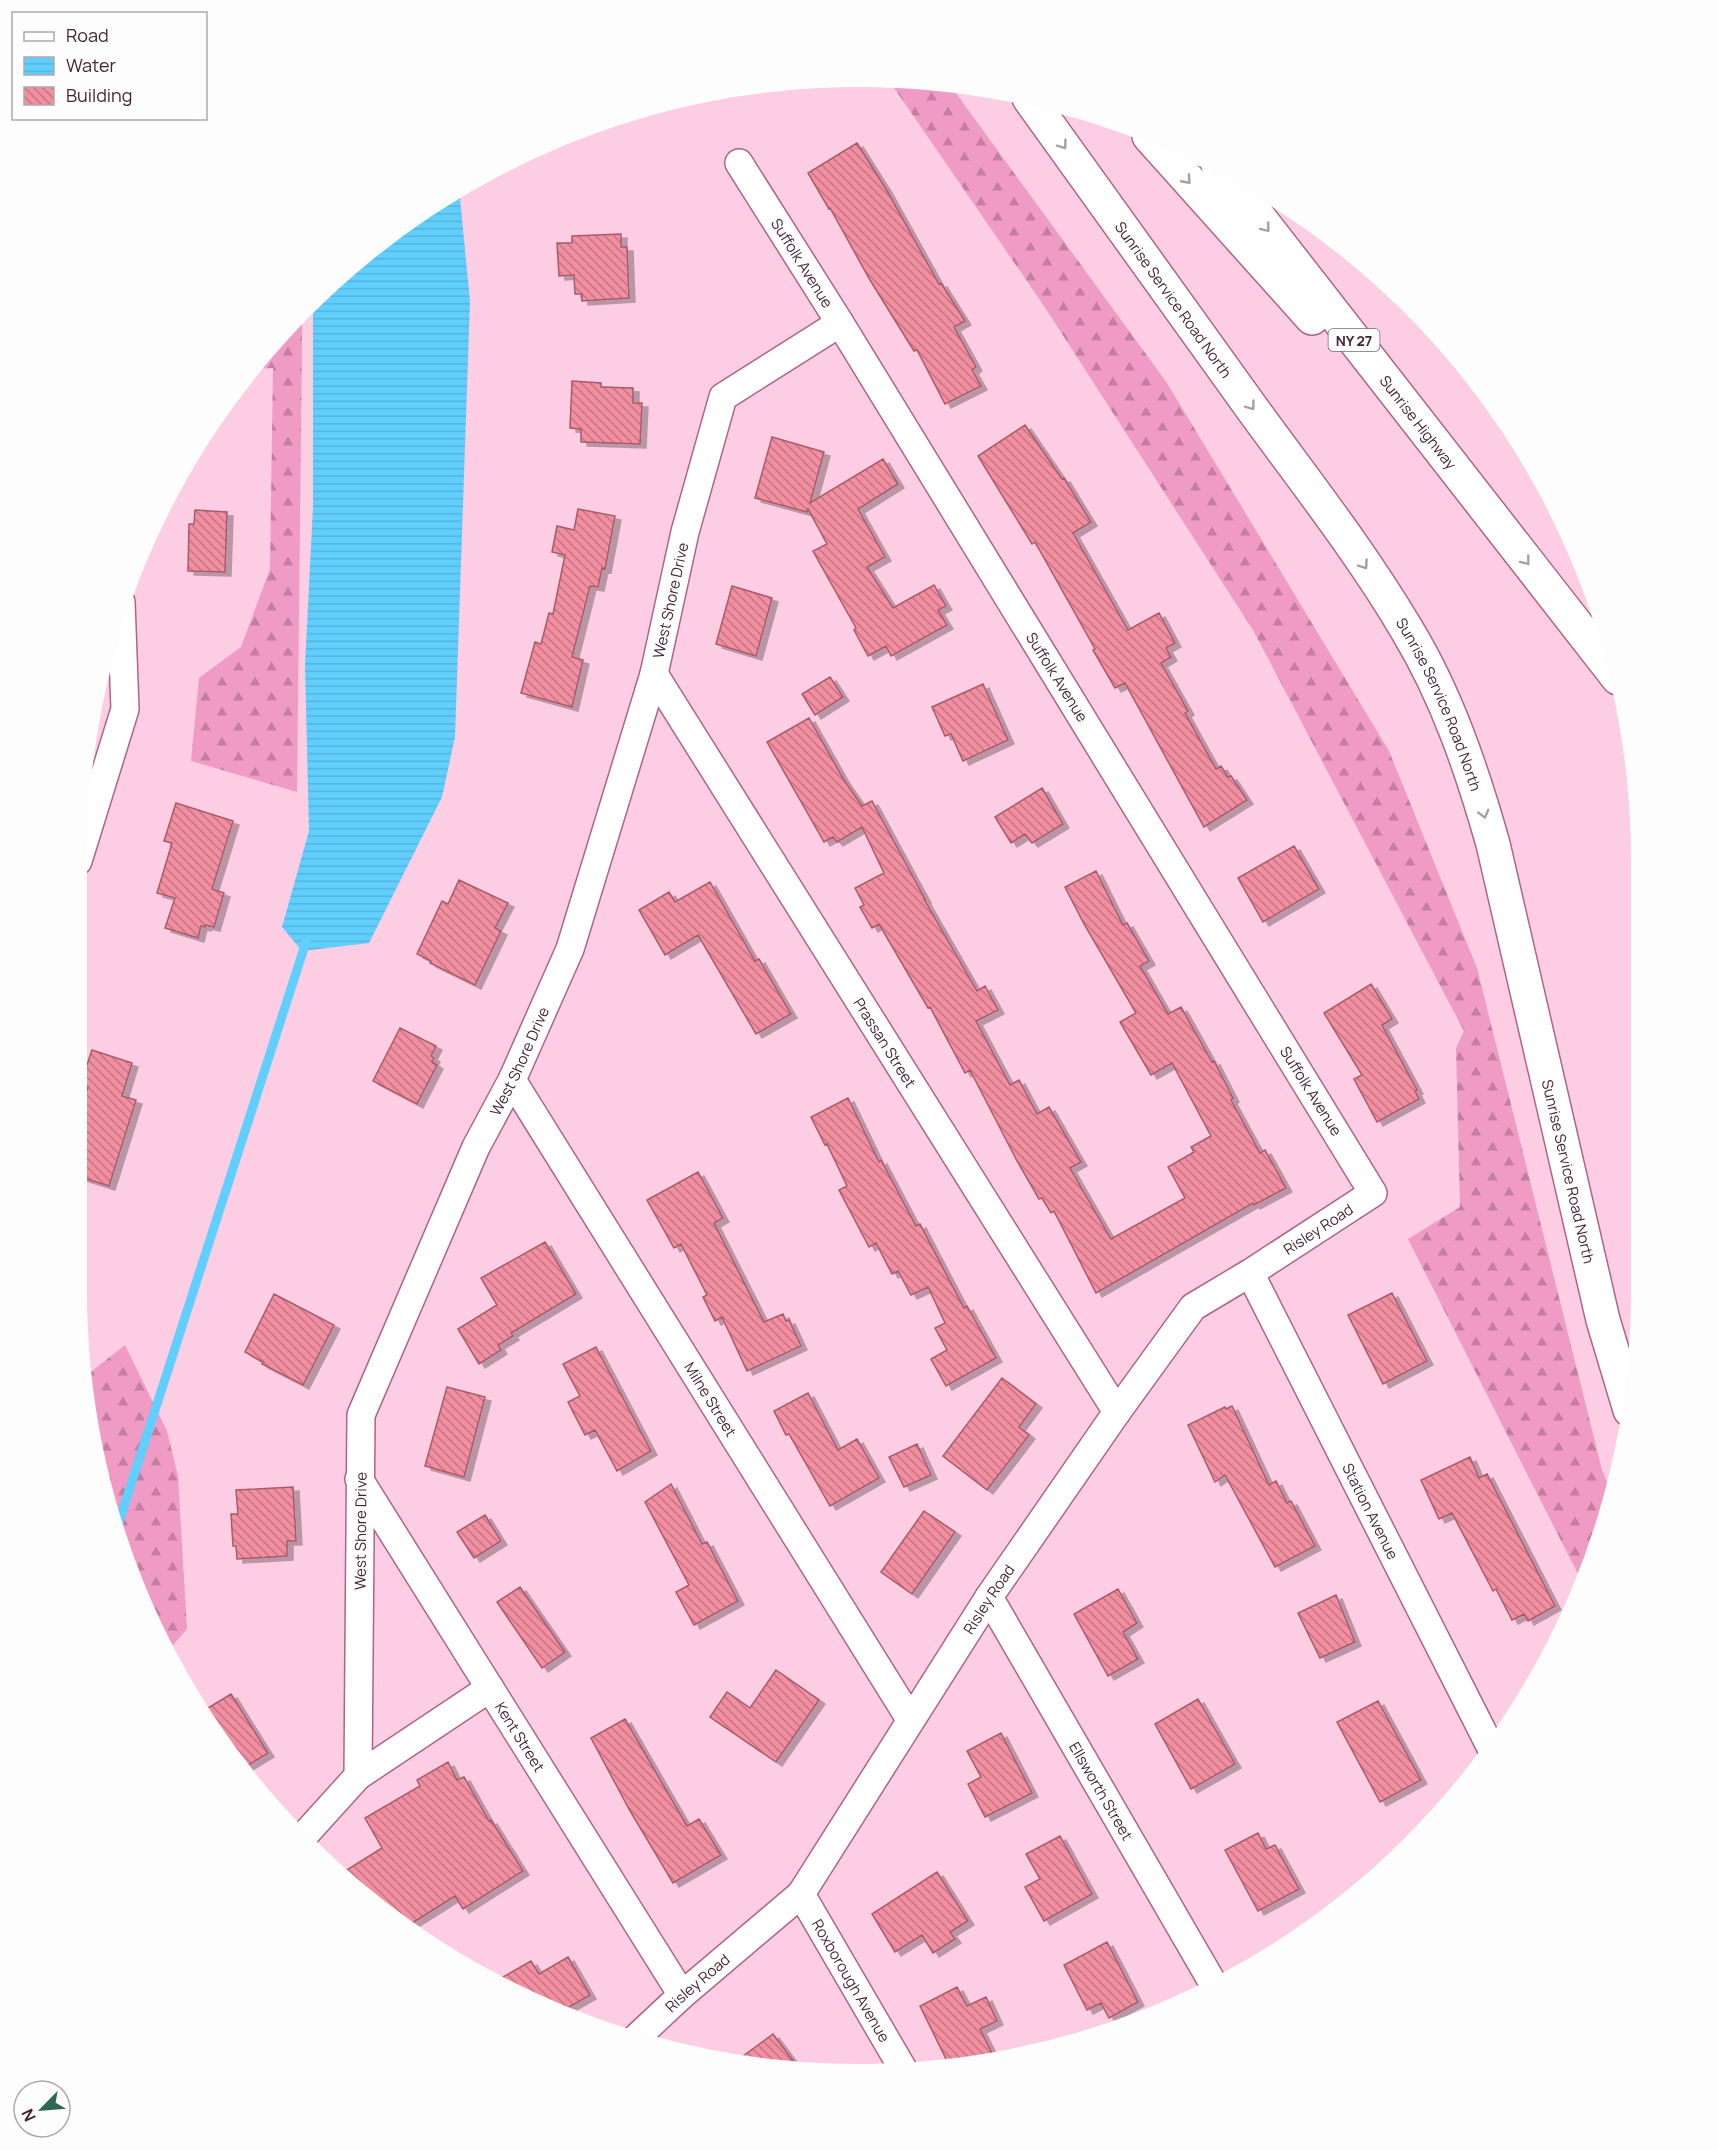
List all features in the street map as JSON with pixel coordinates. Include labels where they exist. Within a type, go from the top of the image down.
[{"type":"main road","name":"Sunrise Service Road North","points":[[1036,108],[1341,531],[1408,631],[1437,688],[1459,736],[1493,844],[1603,1320],[1624,1391]]},
{"type":"main road","points":[[1161,149],[1490,515]]},
{"type":"main road","name":"Sunrise Highway","points":[[1232,184],[1606,662]]},
{"type":"street","name":"Suffolk Avenue","points":[[739,163],[840,323],[1373,1193]]},
{"type":"street","name":"West Shore Drive","points":[[358,1776],[361,1415],[476,1147],[512,1080],[570,949],[654,674],[685,532],[723,397],[840,323]]},
{"type":"street","points":[[88,828],[125,709],[122,630]]},
{"type":"street","name":"Prassan Street","points":[[654,674],[1117,1412]]},
{"type":"street","name":"Milne Street","points":[[512,1080],[910,1719]]},
{"type":"street","name":"Risley Road","points":[[642,2033],[682,1995],[801,1894],[989,1597],[1193,1307],[1373,1193]]},
{"type":"street","name":"Station Avenue","points":[[1250,1273],[1487,1740]]},
{"type":"street","name":"Kent Street","points":[[359,1479],[682,1995]]},
{"type":"street","name":"Ellsworth Street","points":[[989,1597],[1210,1979]]},
{"type":"street","points":[[307,1831],[358,1776],[490,1688]]},
{"type":"street","name":"Roxborough Avenue","points":[[801,1894],[899,2062]]},
{"type":"green space","points":[[894,88],[956,94],[1167,383],[1389,751],[1477,968],[1602,1470],[1607,1482],[1577,1573],[1408,1239],[1460,1207],[1456,1048],[1464,1031],[1253,630],[1044,306]]},
{"type":"green space","points":[[302,325],[297,792],[191,761],[199,678],[241,647],[270,569],[273,368],[264,368]]},
{"type":"green space","points":[[125,1345],[167,1431],[178,1476],[187,1629],[173,1645],[146,1587],[113,1492],[102,1443],[92,1371]]},
{"type":"water","points":[[460,198],[470,301],[455,737],[442,797],[369,943],[302,951],[282,927],[309,831],[305,665],[313,507],[313,313],[389,247]]},
{"type":"building","points":[[857,143],[886,189],[939,284],[941,283],[965,321],[954,327],[976,367],[972,370],[981,386],[945,404],[917,350],[914,351],[870,280],[808,173]]},
{"type":"building","points":[[621,234],[621,247],[627,247],[629,298],[582,301],[582,294],[575,294],[574,275],[559,276],[557,243],[572,243],[572,236]]},
{"type":"building","points":[[572,381],[601,383],[601,387],[633,388],[633,403],[642,403],[640,444],[581,442],[581,429],[570,428]]},
{"type":"building","points":[[1025,425],[1062,479],[1064,478],[1091,522],[1073,533],[1128,630],[1159,613],[1175,643],[1166,648],[1171,657],[1161,663],[1188,711],[1185,713],[1216,769],[1221,766],[1228,777],[1231,776],[1247,800],[1204,827],[1125,683],[1115,688],[1035,542],[1032,544],[978,456]]},
{"type":"building","points":[[772,437],[824,452],[810,503],[883,459],[898,484],[858,509],[885,557],[867,567],[893,608],[934,585],[946,606],[938,610],[947,625],[891,656],[886,646],[868,656],[854,630],[856,628],[813,551],[827,544],[808,509],[807,512],[755,498]]},
{"type":"building","points":[[578,509],[615,516],[605,569],[602,568],[598,587],[590,586],[572,657],[583,660],[572,707],[521,693],[535,642],[541,644],[549,613],[553,614],[565,555],[552,552],[557,526],[574,530]]},
{"type":"building","points":[[195,510],[227,512],[225,572],[188,571],[189,524],[194,524]]},
{"type":"building","points":[[732,586],[772,598],[756,656],[716,644]]},
{"type":"building","points":[[830,677],[843,697],[815,715],[802,694]]},
{"type":"building","points":[[983,684],[1008,740],[963,761],[951,734],[945,736],[932,707]]},
{"type":"building","points":[[809,718],[844,780],[862,806],[872,801],[924,899],[977,991],[985,986],[998,1010],[976,1021],[1010,1085],[1019,1080],[1037,1114],[1049,1107],[1081,1162],[1070,1168],[1111,1239],[1185,1198],[1168,1167],[1194,1152],[1191,1147],[1211,1136],[1172,1063],[1151,1075],[1120,1022],[1136,1013],[1065,887],[1096,871],[1123,925],[1127,923],[1149,961],[1140,966],[1168,1014],[1181,1007],[1212,1062],[1214,1061],[1233,1098],[1231,1100],[1260,1153],[1265,1150],[1286,1188],[1254,1205],[1253,1203],[1096,1293],[1054,1211],[1051,1213],[1042,1198],[1039,1199],[1017,1161],[970,1070],[965,1073],[930,1007],[928,1008],[879,924],[872,928],[860,907],[864,905],[855,888],[884,873],[862,827],[837,842],[833,837],[824,842],[767,742]]},
{"type":"building","points":[[1042,788],[1063,824],[1032,843],[1025,834],[1011,843],[995,817]]},
{"type":"building","points":[[176,803],[233,821],[212,889],[224,893],[214,927],[201,926],[198,938],[165,928],[175,898],[157,893],[172,843],[164,841]]},
{"type":"building","points":[[1294,846],[1319,889],[1263,922],[1238,878]]},
{"type":"building","points":[[459,880],[508,903],[495,928],[501,931],[475,985],[430,963],[431,961],[417,954],[442,901],[448,904]]},
{"type":"building","points":[[710,882],[755,961],[759,959],[791,1014],[756,1034],[698,935],[665,955],[639,910],[669,892],[675,902]]},
{"type":"building","points":[[1371,984],[1392,1019],[1382,1025],[1417,1090],[1415,1091],[1419,1099],[1377,1122],[1354,1079],[1362,1075],[1324,1013]]},
{"type":"building","points":[[400,1028],[436,1046],[431,1056],[434,1058],[432,1062],[437,1065],[417,1104],[373,1081]]},
{"type":"building","points":[[92,1050],[132,1063],[122,1096],[136,1100],[109,1186],[87,1179],[87,1065]]},
{"type":"building","points":[[848,1098],[879,1162],[881,1160],[916,1226],[920,1224],[964,1308],[967,1306],[996,1358],[946,1386],[931,1359],[947,1350],[935,1328],[945,1323],[928,1287],[911,1295],[898,1271],[892,1274],[876,1243],[869,1247],[839,1190],[847,1186],[811,1117]]},
{"type":"building","points":[[698,1172],[723,1218],[714,1223],[764,1322],[783,1314],[786,1321],[789,1320],[801,1346],[747,1371],[722,1317],[715,1321],[703,1297],[707,1295],[681,1244],[674,1248],[647,1200]]},
{"type":"building","points":[[545,1242],[576,1294],[511,1333],[513,1336],[498,1345],[501,1350],[479,1364],[458,1329],[497,1305],[481,1278]]},
{"type":"building","points":[[1392,1293],[1427,1361],[1383,1384],[1348,1315]]},
{"type":"building","points":[[274,1294],[334,1325],[303,1385],[262,1364],[263,1362],[245,1352]]},
{"type":"building","points":[[596,1347],[651,1451],[617,1471],[595,1430],[585,1435],[568,1402],[580,1396],[563,1364]]},
{"type":"building","points":[[1002,1378],[1036,1404],[1019,1427],[1029,1435],[987,1490],[943,1456]]},
{"type":"building","points":[[447,1387],[485,1397],[464,1477],[425,1466]]},
{"type":"building","points":[[808,1393],[838,1450],[857,1439],[879,1478],[830,1506],[789,1434],[786,1435],[774,1411]]},
{"type":"building","points":[[1232,1406],[1269,1485],[1276,1481],[1287,1503],[1291,1501],[1315,1546],[1275,1567],[1225,1475],[1215,1482],[1188,1425],[1225,1407],[1226,1409]]},
{"type":"building","points":[[917,1444],[931,1475],[904,1487],[889,1457]]},
{"type":"building","points":[[1470,1457],[1479,1478],[1487,1474],[1555,1606],[1528,1621],[1524,1614],[1512,1620],[1496,1589],[1493,1591],[1452,1513],[1439,1519],[1421,1480]]},
{"type":"building","points":[[671,1484],[702,1544],[707,1542],[738,1601],[694,1625],[676,1592],[689,1585],[645,1502]]},
{"type":"building","points":[[293,1487],[296,1541],[287,1541],[287,1556],[237,1559],[236,1546],[233,1546],[231,1514],[238,1514],[236,1490]]},
{"type":"building","points":[[924,1511],[955,1532],[912,1594],[881,1572]]},
{"type":"building","points":[[485,1515],[501,1541],[474,1558],[457,1532]]},
{"type":"building","points":[[520,1587],[565,1652],[542,1668],[497,1602]]},
{"type":"building","points":[[1118,1589],[1137,1623],[1123,1632],[1138,1659],[1108,1676],[1074,1614]]},
{"type":"building","points":[[1336,1595],[1355,1642],[1320,1658],[1298,1613]]},
{"type":"building","points":[[776,1670],[819,1700],[776,1762],[710,1717],[727,1692],[750,1708]]},
{"type":"building","points":[[231,1694],[268,1753],[249,1765],[209,1708]]},
{"type":"building","points":[[1198,1699],[1235,1764],[1191,1789],[1155,1724]]},
{"type":"building","points":[[1378,1701],[1421,1780],[1380,1802],[1337,1722]]},
{"type":"building","points":[[625,1719],[687,1826],[699,1819],[721,1855],[673,1883],[630,1811],[591,1738]]},
{"type":"building","points":[[1001,1733],[1032,1793],[985,1817],[968,1784],[981,1777],[967,1751]]},
{"type":"building","points":[[448,1762],[457,1780],[464,1777],[489,1821],[491,1820],[523,1871],[463,1909],[455,1896],[414,1922],[347,1870],[382,1848],[365,1818],[420,1786],[417,1780]]},
{"type":"building","points":[[1258,1833],[1266,1849],[1275,1845],[1299,1889],[1258,1911],[1225,1850]]},
{"type":"building","points":[[1060,1836],[1092,1894],[1044,1921],[1025,1887],[1040,1879],[1026,1854]]},
{"type":"building","points":[[937,1872],[968,1921],[950,1932],[955,1939],[933,1953],[922,1935],[895,1952],[872,1914]]},
{"type":"building","points":[[1107,1942],[1138,2002],[1109,2018],[1101,2003],[1087,2010],[1064,1965]]},
{"type":"building","points":[[568,1957],[590,1995],[569,2007],[504,1977],[531,1961],[539,1974]]},
{"type":"building","points":[[957,1987],[967,2006],[986,1997],[997,2021],[980,2029],[991,2052],[946,2058],[920,2006]]},
{"type":"building","points":[[773,2034],[793,2060],[758,2057],[745,2055]]},
{"type":"waterway","points":[[121,1517],[306,942]]}]
